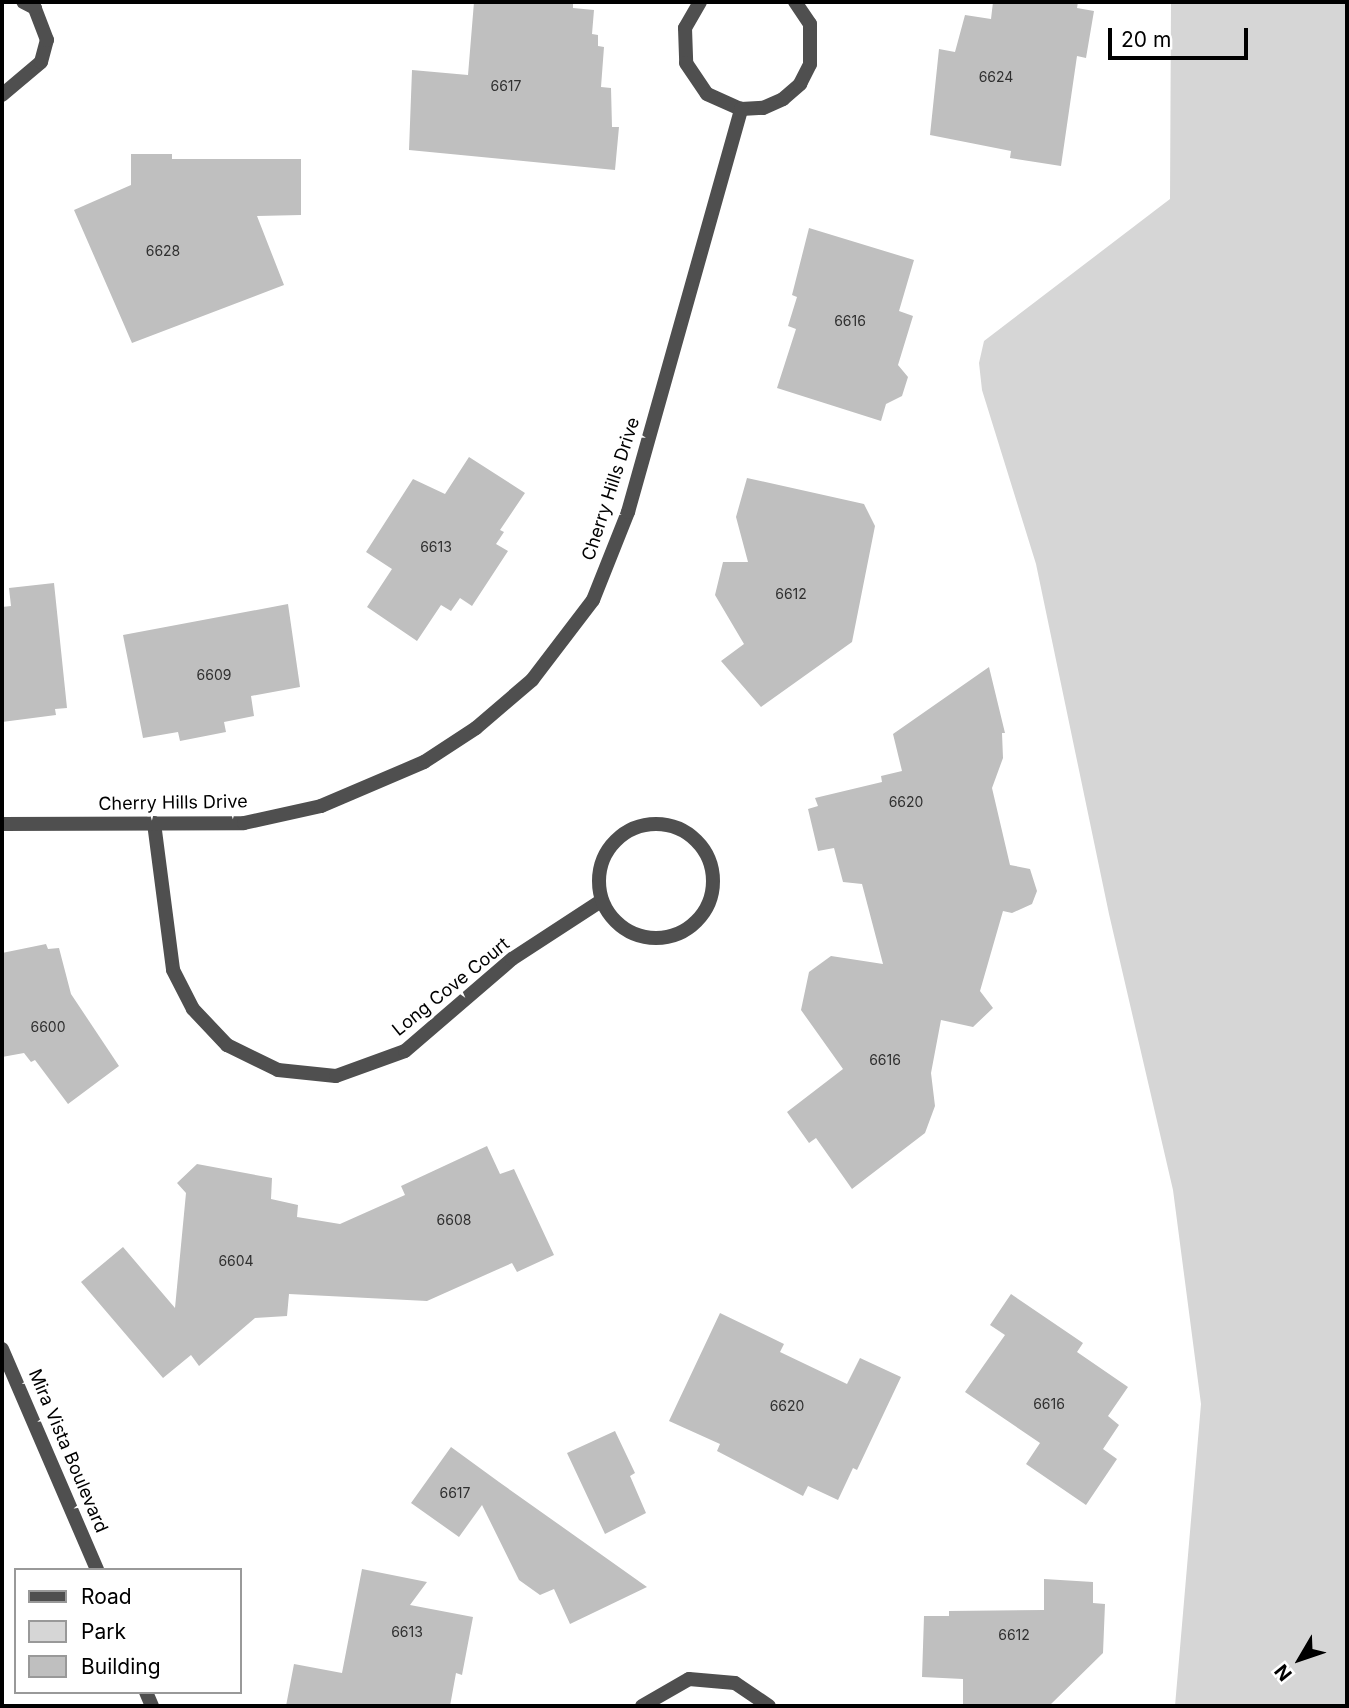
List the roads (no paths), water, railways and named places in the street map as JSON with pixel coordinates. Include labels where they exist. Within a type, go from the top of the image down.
[{"type":"street","points":[[2,95],[41,62],[47,40],[35,8],[23,2]]},
{"type":"street","points":[[699,2],[685,28],[686,63],[707,94],[741,109],[763,108],[783,99],[800,84],[810,64],[810,24],[795,2]]},
{"type":"street","name":"Cherry Hills Drive","points":[[2,824],[244,823],[321,806],[424,762],[476,728],[532,680],[593,600],[628,512],[741,109]]},
{"type":"street","points":[[653,822],[689,831],[711,860],[714,897],[693,927],[659,940],[624,930],[601,901],[599,865],[619,834],[653,822]]},
{"type":"street","name":"Long Cove Court","points":[[154,823],[173,970],[193,1009],[227,1045],[278,1070],[336,1076],[405,1051],[512,959],[601,901]]},
{"type":"street","name":"Mira Vista Boulevard","points":[[2,1349],[96,1568]]},
{"type":"street","points":[[642,1706],[689,1679],[735,1683],[769,1706]]}]
